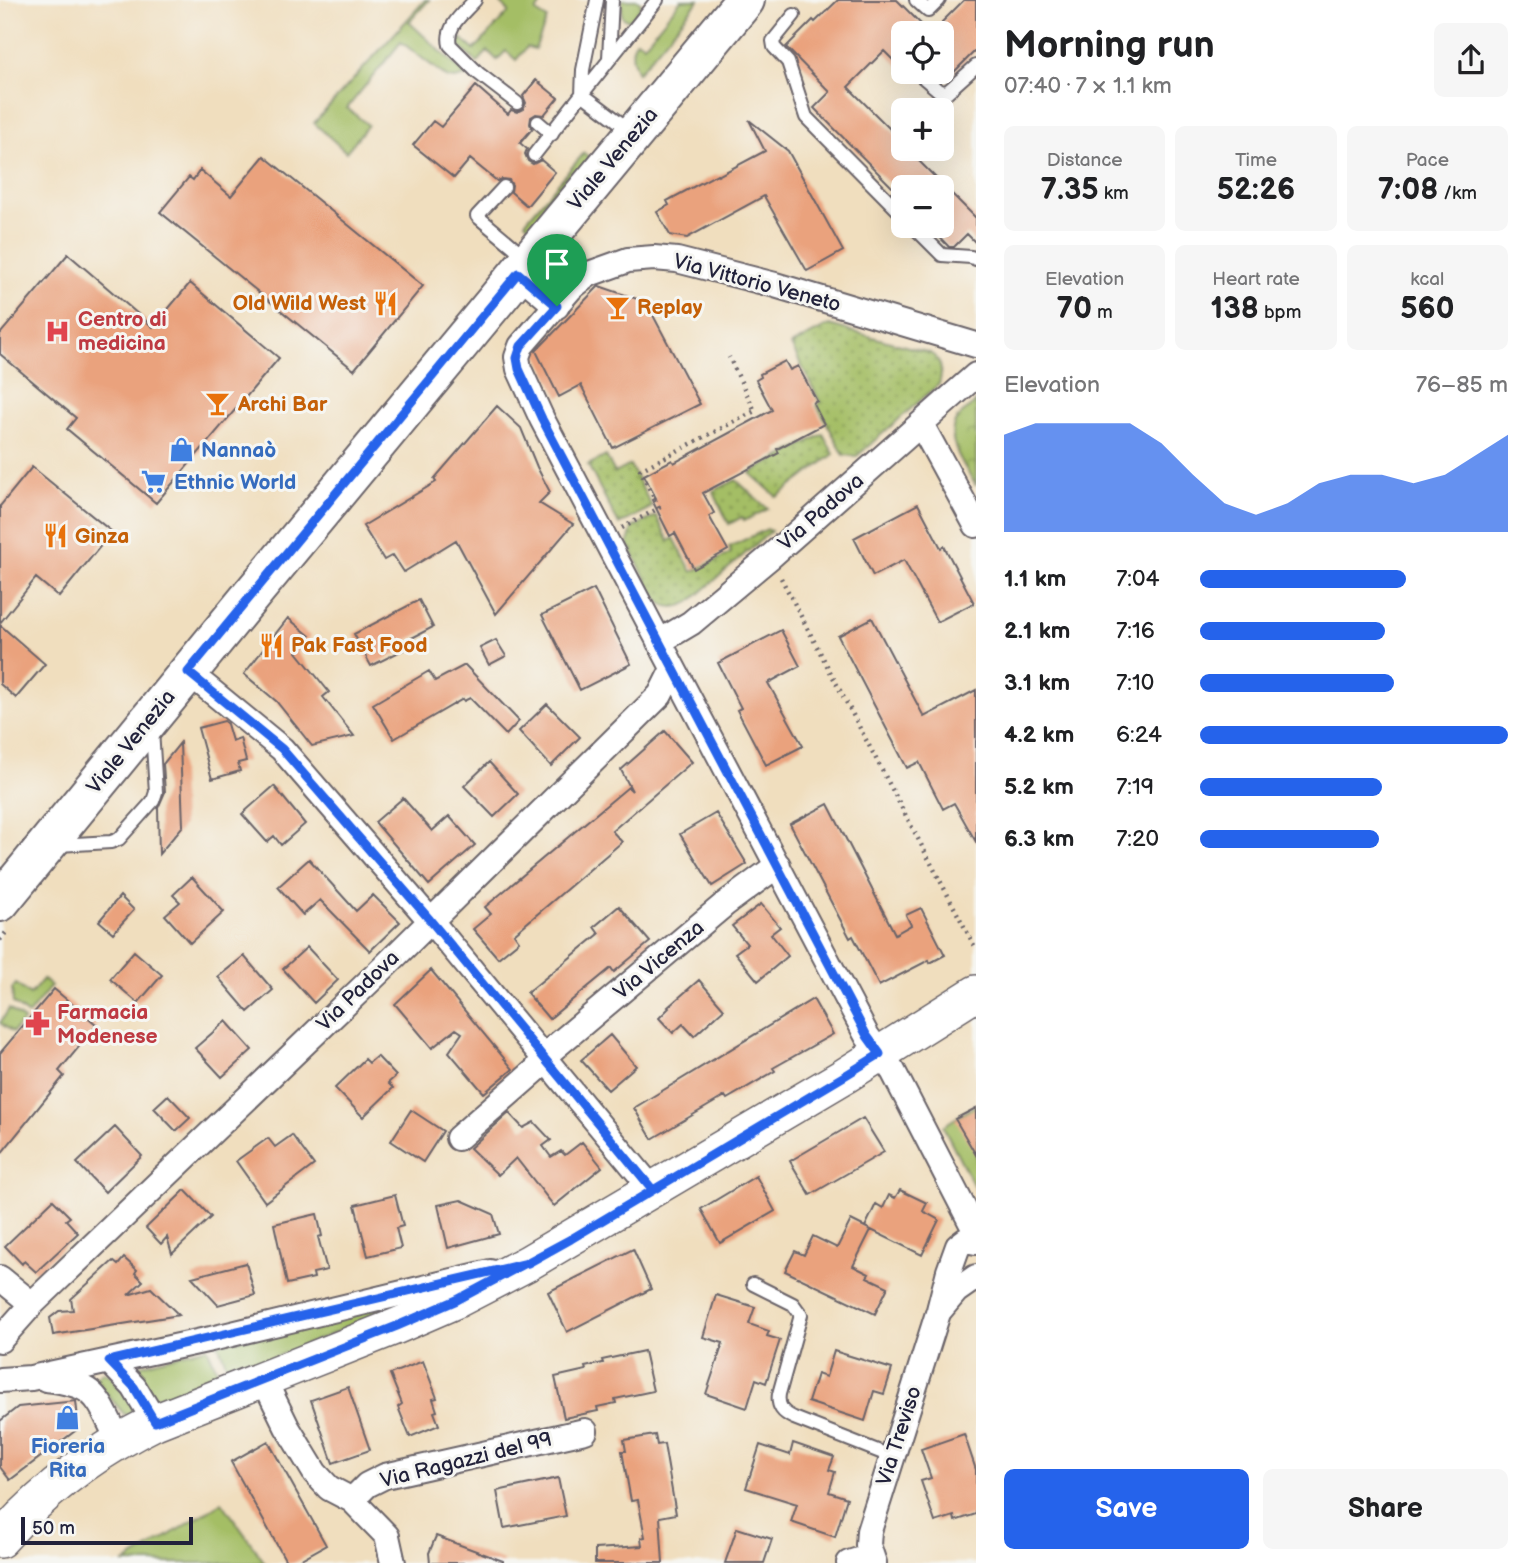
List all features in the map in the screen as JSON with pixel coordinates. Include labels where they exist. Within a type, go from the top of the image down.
[{"type":"main road","name":"Viale Venezia","points":[[0,902],[745,0]]},
{"type":"street","name":"Via Vittorio Veneto","points":[[557,306],[571,288],[589,274],[628,260],[677,260],[775,285],[976,345]]},
{"type":"street","points":[[524,267],[557,306]]},
{"type":"street","name":"Via Treviso","points":[[557,306],[521,346],[517,358],[519,369],[542,419],[867,1036],[893,1071],[972,1234],[958,1246],[869,1531],[865,1561]]},
{"type":"street","name":"Via Padova","points":[[659,642],[699,616],[976,375]]},
{"type":"street","points":[[921,424],[976,525]]},
{"type":"street","name":"Via Padova","points":[[0,1340],[32,1304],[660,695],[673,669]]},
{"type":"street","points":[[188,672],[282,749],[430,920],[653,1190]]},
{"type":"street","name":"Via Vicenza","points":[[458,1138],[537,1069],[543,1057],[725,904],[778,865]]},
{"type":"street","points":[[0,1540],[50,1489],[119,1441],[155,1422],[457,1300],[528,1263],[880,1054],[976,993]]},
{"type":"street","points":[[0,1380],[31,1378],[109,1361],[528,1263]]},
{"type":"street","name":"Via Treviso","points":[[939,1310],[976,1277]]},
{"type":"street","points":[[0,1278],[32,1304]]},
{"type":"street","points":[[109,1361],[134,1387],[155,1422]]},
{"type":"street","points":[[31,1378],[64,1381],[84,1387],[97,1398],[119,1441]]},
{"type":"street","name":"Via Ragazzi del 99","points":[[264,1380],[286,1427],[315,1473],[329,1488],[352,1500],[387,1536],[393,1563]]},
{"type":"street","name":"Via Ragazzi del 99","points":[[352,1500],[366,1485],[385,1476],[585,1431]]},
{"type":"lane","points":[[475,0],[452,25],[448,38],[453,49],[478,73],[517,103]]},
{"type":"lane","points":[[582,94],[584,58],[597,0]]},
{"type":"lane","points":[[609,59],[612,0]]},
{"type":"lane","points":[[534,155],[657,0]]},
{"type":"lane","points":[[916,0],[928,11],[939,0]]},
{"type":"lane","points":[[794,15],[773,41],[774,47],[788,61],[806,117],[891,203]]},
{"type":"lane","points":[[931,84],[939,91],[947,92],[976,65]]},
{"type":"lane","points":[[582,94],[634,133]]},
{"type":"lane","points":[[538,122],[552,134]]},
{"type":"lane","points":[[504,187],[477,216],[524,267]]},
{"type":"lane","points":[[925,238],[942,256],[976,259]]},
{"type":"lane","points":[[47,845],[111,842],[119,839],[153,801],[156,792],[151,717]]},
{"type":"lane","points":[[753,1284],[793,1304],[800,1315],[779,1394],[782,1411],[893,1457]]},
{"type":"path","points":[[619,530],[659,508],[640,470],[755,411],[729,357]]},
{"type":"path","points":[[777,572],[976,949]]},
{"type":"green space","points":[[425,0],[429,0],[409,22],[467,76],[448,78],[401,42],[347,108],[368,125],[346,152],[314,123]]},
{"type":"green space","points":[[498,0],[543,0],[536,12],[547,19],[535,49],[527,47],[516,60],[506,51],[497,60],[488,51],[477,63],[459,46],[459,41],[461,38],[474,50],[509,12]]},
{"type":"green space","points":[[622,0],[638,0],[641,3],[631,19],[626,20],[622,16]]},
{"type":"green space","points":[[681,0],[699,0],[638,73],[633,56],[637,40],[644,45]]},
{"type":"green space","points":[[584,153],[590,158],[531,228],[525,222]]},
{"type":"green space","points":[[829,325],[930,353],[940,366],[939,384],[857,456],[844,455],[817,405],[820,402],[791,345]]},
{"type":"green space","points":[[976,402],[976,486],[958,455],[953,430],[959,416]]},
{"type":"green space","points":[[823,434],[834,454],[777,497],[750,473]]},
{"type":"green space","points":[[606,456],[615,473],[630,465],[652,507],[619,525],[588,465]]},
{"type":"green space","points":[[736,480],[768,509],[744,521],[742,517],[729,524],[713,491]]},
{"type":"green space","points":[[656,516],[669,541],[674,538],[692,572],[731,553],[729,547],[767,529],[771,531],[690,602],[669,606],[662,604],[654,594],[628,543],[632,528]]},
{"type":"green space","points":[[43,979],[51,986],[28,1015],[13,1003],[12,989],[16,984],[30,995]]},
{"type":"green space","points":[[9,1009],[24,1020],[13,1032],[0,1023]]},
{"type":"green space","points":[[976,1105],[976,1190],[943,1126]]},
{"type":"green space","points":[[418,1299],[231,1375],[218,1344]]},
{"type":"green space","points":[[207,1347],[221,1379],[162,1402],[158,1401],[133,1367]]},
{"type":"green space","points":[[103,1372],[110,1375],[134,1407],[129,1415],[124,1414],[94,1379]]},
{"type":"green space","points":[[222,1502],[265,1563],[125,1563]]},
{"type":"building","points":[[838,0],[897,0],[918,21],[891,21],[891,58],[884,51],[848,87],[891,130],[891,161],[919,161],[933,175],[891,175],[891,186],[814,108],[830,92],[786,47],[813,20],[815,22]]},
{"type":"building","points":[[964,0],[976,0],[976,50],[954,72],[954,21],[943,21]]},
{"type":"building","points":[[536,80],[558,98],[544,115],[536,114],[531,117],[532,129],[520,143],[527,149],[525,154],[528,161],[533,164],[541,160],[555,172],[527,206],[511,192],[512,185],[509,180],[497,181],[470,159],[454,178],[413,145],[433,121],[441,127],[476,86],[508,114],[511,110],[517,112],[523,109],[526,103],[523,96]]},
{"type":"building","points":[[749,120],[788,151],[843,251],[807,271],[764,196],[687,238],[670,235],[657,212],[669,205],[667,201],[765,151]]},
{"type":"building","points":[[264,156],[423,286],[354,370],[160,212],[189,177],[193,180],[200,170],[231,196]]},
{"type":"building","points":[[954,196],[976,218],[976,243],[967,234],[954,247],[949,247],[940,238],[954,238]]},
{"type":"building","points":[[68,254],[153,327],[190,283],[279,358],[156,503],[67,429],[76,418],[0,354],[0,334]]},
{"type":"building","points":[[599,286],[646,302],[700,404],[613,448],[581,385],[559,397],[536,351]]},
{"type":"building","points":[[785,361],[790,370],[798,366],[817,401],[813,403],[824,424],[777,449],[779,453],[703,493],[714,513],[709,516],[728,550],[694,569],[675,533],[670,536],[652,500],[656,498],[644,475],[672,460],[674,463],[772,410],[756,380],[761,377],[760,374]]},
{"type":"building","points":[[497,406],[521,428],[550,492],[539,503],[573,524],[496,614],[456,540],[404,572],[393,555],[384,560],[363,526],[436,482],[434,479]]},
{"type":"building","points":[[32,467],[112,532],[59,597],[36,578],[0,623],[0,506]]},
{"type":"building","points":[[918,504],[974,603],[937,622],[904,560],[873,576],[854,538]]},
{"type":"building","points":[[594,589],[631,664],[580,690],[542,615]]},
{"type":"building","points":[[419,600],[433,627],[404,642],[407,648],[371,666],[354,634]]},
{"type":"building","points":[[288,618],[310,636],[297,652],[329,692],[323,697],[354,736],[312,746],[276,701],[244,674]]},
{"type":"building","points":[[872,618],[924,717],[976,690],[976,842],[954,803],[943,809],[919,762],[907,768],[838,636]]},
{"type":"building","points":[[0,625],[45,664],[16,698],[0,684]]},
{"type":"building","points":[[781,630],[800,666],[768,683],[803,746],[766,765],[737,710],[741,708],[718,663]]},
{"type":"building","points":[[496,640],[506,656],[489,665],[480,648]]},
{"type":"building","points":[[465,665],[519,721],[506,735],[470,698],[464,701],[463,699],[394,739],[373,704],[429,671],[435,681]]},
{"type":"building","points":[[547,704],[580,737],[551,766],[519,731]]},
{"type":"building","points":[[224,721],[232,741],[240,738],[246,761],[238,763],[240,771],[212,779],[198,728]]},
{"type":"building","points":[[665,731],[692,762],[612,831],[622,842],[514,934],[519,941],[498,958],[473,929],[491,914],[485,907],[628,787],[632,791],[621,770]]},
{"type":"building","points":[[180,743],[183,826],[159,854],[158,808],[165,792],[163,764]]},
{"type":"building","points":[[489,762],[518,794],[494,817],[464,786]]},
{"type":"building","points":[[274,786],[305,824],[281,845],[274,836],[267,842],[242,814]]},
{"type":"building","points":[[403,798],[432,831],[449,816],[475,845],[429,885],[375,822]]},
{"type":"building","points":[[828,804],[895,934],[911,925],[906,915],[921,908],[945,955],[930,963],[929,960],[879,986],[853,936],[850,938],[790,824]]},
{"type":"building","points":[[716,813],[747,864],[712,886],[680,834]]},
{"type":"building","points":[[309,859],[356,911],[373,895],[400,922],[370,951],[320,900],[303,915],[278,887]]},
{"type":"building","points":[[192,877],[224,912],[190,943],[165,915],[180,902],[173,895]]},
{"type":"building","points":[[120,896],[134,910],[113,933],[99,921]]},
{"type":"building","points":[[761,904],[780,927],[771,934],[788,956],[758,981],[735,953],[747,944],[732,926]]},
{"type":"building","points":[[619,906],[650,942],[614,972],[611,968],[549,1019],[527,993],[599,934],[594,927]]},
{"type":"building","points":[[307,947],[338,980],[314,1003],[283,969]]},
{"type":"building","points":[[134,951],[162,975],[138,1003],[110,979]]},
{"type":"building","points":[[244,956],[273,990],[248,1012],[218,977]]},
{"type":"building","points":[[431,970],[513,1069],[484,1093],[449,1052],[462,1033],[456,1029],[432,1048],[395,1004]]},
{"type":"building","points":[[699,980],[724,1009],[694,1036],[683,1024],[673,1033],[659,1018]]},
{"type":"building","points":[[54,989],[97,1025],[59,1071],[64,1076],[0,1155],[0,1053]]},
{"type":"building","points":[[813,999],[833,1034],[773,1068],[775,1071],[727,1099],[725,1096],[652,1139],[634,1108]]},
{"type":"building","points":[[226,1021],[252,1050],[222,1077],[195,1048]]},
{"type":"building","points":[[610,1035],[636,1066],[608,1090],[581,1060]]},
{"type":"building","points":[[377,1056],[396,1076],[388,1083],[393,1088],[363,1117],[335,1088],[365,1059],[369,1063]]},
{"type":"building","points":[[168,1095],[190,1118],[176,1131],[154,1108]]},
{"type":"building","points":[[976,1108],[976,1155],[955,1119]]},
{"type":"building","points":[[411,1110],[443,1131],[423,1162],[391,1141]]},
{"type":"building","points":[[509,1113],[523,1128],[534,1122],[551,1140],[543,1146],[551,1157],[561,1151],[565,1155],[582,1142],[602,1167],[554,1206],[516,1158],[498,1175],[470,1148]]},
{"type":"building","points":[[863,1118],[884,1152],[810,1195],[790,1161]]},
{"type":"building","points":[[115,1127],[142,1156],[105,1192],[77,1163]]},
{"type":"building","points":[[292,1135],[314,1165],[265,1202],[236,1161],[268,1138],[275,1147]]},
{"type":"building","points":[[756,1176],[775,1211],[720,1243],[701,1209]]},
{"type":"building","points":[[185,1190],[211,1217],[172,1254],[167,1237],[161,1244],[146,1228]]},
{"type":"building","points":[[900,1190],[927,1203],[923,1211],[939,1220],[922,1255],[865,1227],[876,1204],[883,1208],[889,1195],[895,1198]]},
{"type":"building","points":[[395,1195],[403,1226],[396,1228],[401,1248],[368,1256],[355,1205]]},
{"type":"building","points":[[53,1200],[70,1217],[66,1220],[78,1233],[36,1272],[24,1261],[22,1264],[5,1246]]},
{"type":"building","points":[[461,1200],[493,1214],[499,1234],[448,1248],[438,1205]]},
{"type":"building","points":[[317,1214],[322,1236],[318,1237],[327,1270],[313,1273],[314,1278],[287,1284],[274,1224]]},
{"type":"building","points":[[851,1220],[871,1230],[853,1266],[869,1274],[867,1277],[888,1287],[875,1314],[785,1271],[795,1251],[804,1255],[813,1236],[837,1248]]},
{"type":"building","points":[[633,1249],[651,1289],[567,1332],[548,1292]]},
{"type":"building","points":[[124,1258],[137,1270],[135,1273],[143,1281],[128,1295],[151,1288],[179,1315],[53,1335],[50,1318],[59,1311],[73,1310],[71,1299],[113,1261],[118,1265]]},
{"type":"building","points":[[246,1263],[255,1295],[218,1305],[192,1277]]},
{"type":"building","points":[[716,1295],[755,1307],[749,1324],[769,1331],[767,1336],[780,1340],[766,1383],[756,1379],[747,1408],[706,1394],[723,1343],[703,1337]]},
{"type":"building","points":[[644,1351],[653,1391],[615,1399],[616,1403],[597,1407],[598,1411],[564,1418],[555,1377],[586,1370],[585,1367],[603,1363],[602,1360]]},
{"type":"building","points":[[834,1351],[892,1369],[884,1394],[874,1391],[865,1421],[808,1402],[817,1374],[826,1377]]},
{"type":"building","points":[[423,1361],[437,1398],[433,1399],[439,1425],[410,1437],[398,1407],[402,1404],[390,1374]]},
{"type":"building","points":[[348,1387],[370,1450],[333,1463],[311,1400]]},
{"type":"building","points":[[76,1401],[79,1428],[10,1480],[0,1467],[0,1421],[18,1407]]},
{"type":"building","points":[[964,1434],[976,1470],[976,1514],[955,1521],[954,1516],[935,1522],[921,1481],[931,1478],[921,1449]]},
{"type":"building","points":[[655,1435],[657,1445],[664,1444],[676,1514],[660,1517],[663,1563],[595,1563],[595,1549],[642,1546],[641,1538],[645,1537],[638,1500],[631,1501],[622,1451],[626,1451],[624,1440]]},
{"type":"building","points":[[268,1441],[326,1545],[294,1563],[287,1563],[231,1462]]},
{"type":"building","points":[[793,1443],[834,1457],[829,1470],[835,1472],[829,1492],[847,1498],[835,1537],[791,1522],[797,1504],[746,1488],[760,1445],[790,1455]]},
{"type":"building","points":[[558,1478],[566,1516],[504,1528],[497,1491]]},
{"type":"building","points":[[737,1528],[772,1539],[764,1563],[725,1563]]},
{"type":"building","points":[[436,1536],[503,1563],[430,1563],[429,1553]]},
{"type":"place","name":"Old Wild West","points":[[386,303]]},
{"type":"place","name":"Replay","points":[[617,307]]},
{"type":"place","name":"Centro di medicina","points":[[58,331]]},
{"type":"place","name":"Archi Bar","points":[[218,404]]},
{"type":"place","name":"Nannaò","points":[[181,450]]},
{"type":"place","name":"Ethnic World","points":[[154,482]]},
{"type":"place","name":"Ginza","points":[[55,536]]},
{"type":"place","name":"Pak Fast Food","points":[[271,645]]},
{"type":"place","name":"Farmacia Modenese","points":[[37,1024]]},
{"type":"place","name":"Fioreria Rita","points":[[68,1417]]},
{"type":"route","points":[[557,306],[518,273],[188,672],[282,749],[430,920],[653,1190],[571,1239],[528,1263],[457,1300],[155,1422],[134,1387],[109,1361],[528,1263],[571,1239],[846,1075],[880,1054],[867,1036],[673,669],[542,419],[519,369],[517,358],[521,346],[557,306]]}]
